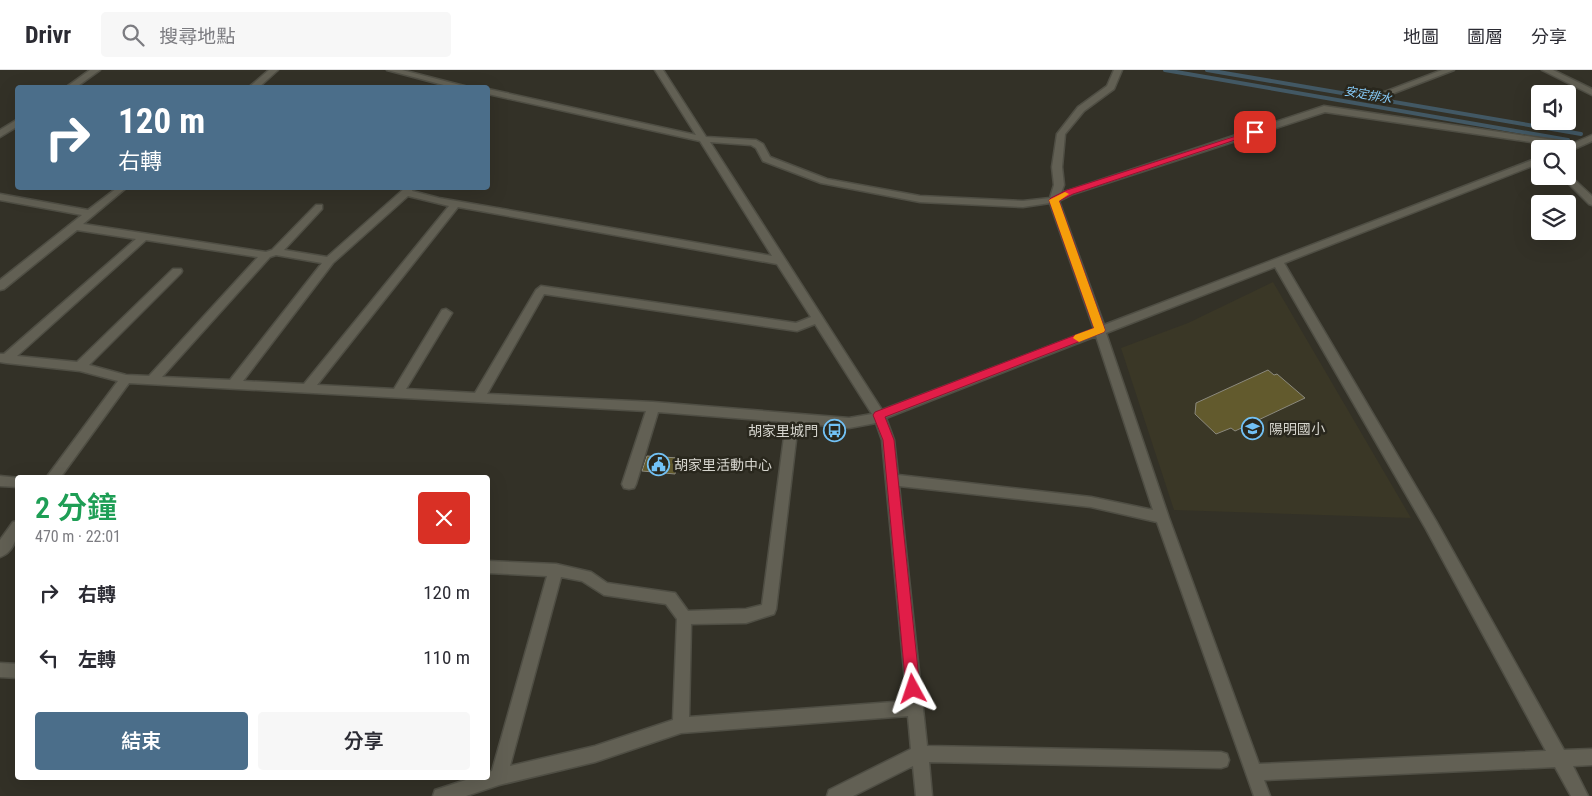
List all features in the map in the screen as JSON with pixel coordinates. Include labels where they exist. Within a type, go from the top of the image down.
[{"type":"street","points":[[74,85],[96,70]]},
{"type":"street","points":[[256,85],[274,70]]},
{"type":"street","points":[[391,70],[455,85]]},
{"type":"street","points":[[659,70],[879,415],[888,440],[893,480],[924,796]]},
{"type":"street","points":[[1118,70],[1112,87],[1081,109],[1061,134],[1057,167],[1059,185],[1054,200],[1100,330],[1162,518],[1262,796]]},
{"type":"street","points":[[1378,96],[1450,70]]},
{"type":"street","points":[[1546,70],[1592,92]]},
{"type":"street","points":[[490,92],[702,140],[753,142],[760,146],[766,159],[824,181],[886,194],[920,199],[1023,204],[1054,200],[1070,192],[1324,109],[1531,142]]},
{"type":"street","points":[[0,134],[15,124]]},
{"type":"street","points":[[1576,146],[1592,138]]},
{"type":"street","points":[[3,358],[80,367],[126,379],[653,407],[792,420],[849,423],[867,421],[1531,163]]},
{"type":"street","points":[[1575,185],[1592,202]]},
{"type":"street","points":[[0,286],[88,213],[119,190]]},
{"type":"street","points":[[234,384],[328,261],[407,190],[456,204],[780,262]]},
{"type":"street","points":[[0,196],[88,213]]},
{"type":"street","points":[[307,389],[456,204]]},
{"type":"street","points":[[153,379],[271,253],[319,207]]},
{"type":"street","points":[[73,226],[328,261]]},
{"type":"street","points":[[3,358],[145,236]]},
{"type":"street","points":[[1277,261],[1430,525],[1580,796]]},
{"type":"street","points":[[80,367],[177,272]]},
{"type":"street","points":[[478,398],[541,290],[797,328],[818,319]]},
{"type":"street","points":[[397,394],[446,313]]},
{"type":"street","points":[[54,475],[126,379]]},
{"type":"street","points":[[629,484],[653,407]]},
{"type":"street","points":[[684,618],[746,616],[769,609],[792,420]]},
{"type":"street","points":[[893,480],[1091,502],[1162,518]]},
{"type":"street","points":[[0,481],[15,482]]},
{"type":"street","points":[[0,551],[11,534]]},
{"type":"street","points":[[490,567],[556,570],[586,576],[604,589],[670,598],[684,618],[681,725]]},
{"type":"street","points":[[499,777],[556,570]]},
{"type":"street","points":[[0,670],[15,671]]},
{"type":"street","points":[[490,780],[596,754],[681,725],[915,708]]},
{"type":"street","points":[[835,796],[919,754],[1221,760]]},
{"type":"street","points":[[1254,772],[1592,757]]},
{"type":"street","points":[[440,796],[490,780]]},
{"type":"shaded area","name":"陽明國小","points":[[1273,282],[1411,518],[1174,510],[1121,348],[1188,323]]},
{"type":"building","points":[[1268,370],[1274,375],[1277,374],[1305,398],[1235,431],[1231,428],[1216,434],[1195,414],[1196,403]]},
{"type":"building","name":"胡家里活動中心","points":[[647,456],[679,458],[675,474],[642,471]]},
{"type":"waterway","name":"安定排水","points":[[1165,70],[1568,140]]},
{"type":"waterway","points":[[1207,70],[1581,134]]},
{"type":"slow traffic","points":[[1065,194],[1054,200],[1100,330],[1079,338]]},
{"type":"place","name":"陽明國小","points":[[1253,429]]},
{"type":"place","name":"胡家里城門","points":[[834,431]]},
{"type":"place","name":"胡家里活動中心","points":[[658,465]]},
{"type":"route","points":[[913,689],[888,440],[879,415],[1100,330],[1054,200],[1070,192],[1255,132]]}]
